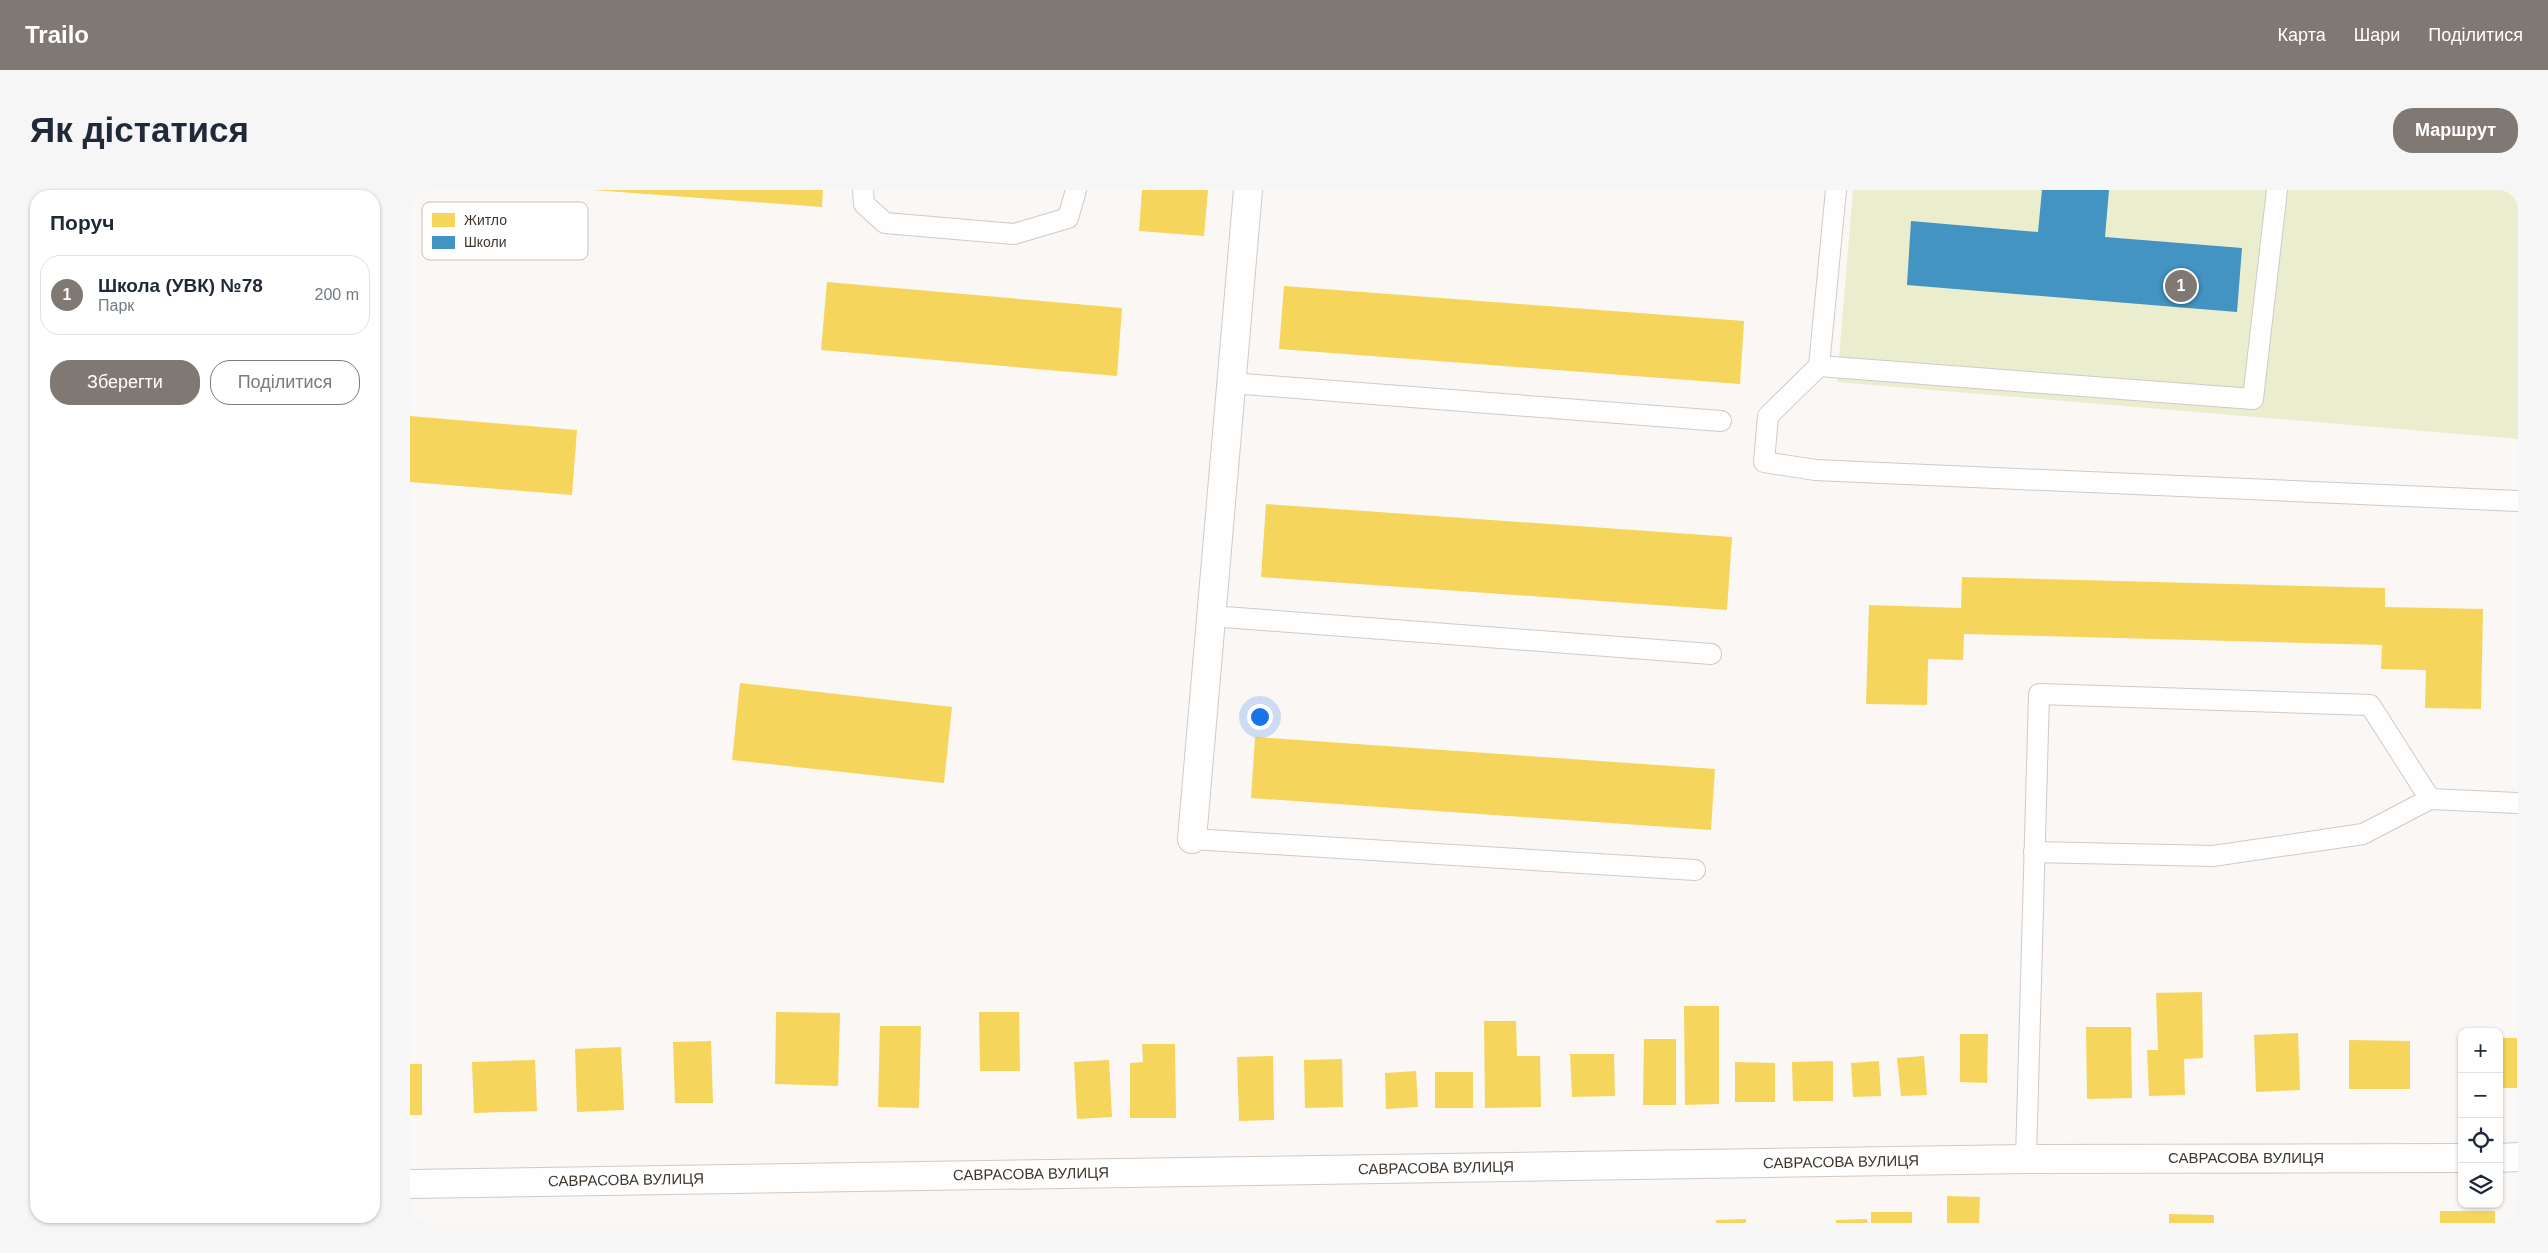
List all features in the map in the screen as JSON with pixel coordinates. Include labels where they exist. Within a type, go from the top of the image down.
[{"type":"street","points":[[1192,839],[1248,190]]},
{"type":"street","name":"САВРАСОВА ВУЛИЦЯ","points":[[410,1184],[2026,1159],[2458,1158]]},
{"type":"street","points":[[2503,1158],[2518,1158]]},
{"type":"lane","points":[[863,190],[864,204],[885,223],[1014,234],[1068,218],[1076,190]]},
{"type":"lane","points":[[1836,190],[1819,366],[1768,416],[1764,462],[1815,470],[2518,500]]},
{"type":"lane","points":[[1819,366],[2253,399],[2277,190]]},
{"type":"lane","points":[[1231,383],[1721,422]]},
{"type":"lane","points":[[1211,616],[1712,654]]},
{"type":"lane","points":[[2026,1159],[2039,694],[2370,705],[2430,799]]},
{"type":"lane","points":[[2034,852],[2212,856],[2363,834],[2430,799],[2518,803]]},
{"type":"lane","points":[[1192,839],[1695,870]]},
{"type":"green space","points":[[1853,190],[2518,190],[2518,439],[1837,382]]},
{"type":"building: Житло","points":[[593,190],[823,190],[822,207]]},
{"type":"building: Житло","points":[[1142,190],[1208,190],[1204,236],[1139,231]]},
{"type":"building: Житло","points":[[827,282],[1122,308],[1117,376],[821,350]]},
{"type":"building: Житло","points":[[1284,286],[1744,321],[1740,384],[1279,349]]},
{"type":"building: Житло","points":[[410,416],[577,430],[572,495],[410,482]]},
{"type":"building: Житло","points":[[1266,504],[1732,537],[1727,610],[1261,577]]},
{"type":"building: Житло","points":[[1962,577],[2385,588],[2385,607],[2483,609],[2481,709],[2425,708],[2426,670],[2381,669],[2382,645],[1964,634],[1963,660],[1928,659],[1927,705],[1866,704],[1869,605],[1961,608]]},
{"type":"building: Житло","points":[[740,683],[952,707],[944,783],[732,760]]},
{"type":"building: Житло","points":[[1255,737],[1715,769],[1711,830],[1251,798]]},
{"type":"building: Житло","points":[[2202,992],[2203,1058],[2184,1059],[2185,1095],[2149,1096],[2147,1050],[2158,1050],[2156,993]]},
{"type":"building: Житло","points":[[1684,1006],[1719,1006],[1719,1104],[1685,1105]]},
{"type":"building: Житло","points":[[776,1012],[840,1013],[838,1086],[775,1084]]},
{"type":"building: Житло","points":[[979,1012],[1019,1012],[1020,1071],[980,1071]]},
{"type":"building: Житло","points":[[1484,1021],[1516,1021],[1517,1056],[1540,1056],[1541,1107],[1485,1108]]},
{"type":"building: Житло","points":[[880,1026],[921,1026],[919,1108],[878,1107]]},
{"type":"building: Житло","points":[[2086,1027],[2131,1027],[2132,1098],[2087,1099]]},
{"type":"building: Житло","points":[[2298,1033],[2300,1090],[2256,1092],[2254,1035]]},
{"type":"building: Житло","points":[[1960,1034],[1988,1034],[1987,1083],[1960,1082]]},
{"type":"building: Житло","points":[[2503,1038],[2517,1038],[2517,1088],[2503,1088]]},
{"type":"building: Житло","points":[[1644,1039],[1676,1039],[1676,1105],[1643,1105]]},
{"type":"building: Житло","points":[[2349,1040],[2410,1041],[2410,1089],[2349,1089]]},
{"type":"building: Житло","points":[[711,1041],[713,1103],[675,1103],[673,1042]]},
{"type":"building: Житло","points":[[1142,1044],[1175,1044],[1176,1118],[1130,1118],[1130,1063],[1143,1062]]},
{"type":"building: Житло","points":[[621,1047],[624,1110],[577,1112],[575,1049]]},
{"type":"building: Житло","points":[[1570,1054],[1614,1054],[1615,1096],[1572,1097]]},
{"type":"building: Житло","points":[[1273,1056],[1274,1120],[1239,1121],[1237,1057]]},
{"type":"building: Житло","points":[[1924,1056],[1927,1095],[1901,1096],[1897,1058]]},
{"type":"building: Житло","points":[[1342,1059],[1343,1107],[1305,1108],[1304,1060]]},
{"type":"building: Житло","points":[[535,1060],[537,1111],[474,1113],[472,1062]]},
{"type":"building: Житло","points":[[1109,1060],[1112,1117],[1077,1119],[1074,1062]]},
{"type":"building: Житло","points":[[1833,1061],[1833,1101],[1793,1101],[1792,1062]]},
{"type":"building: Житло","points":[[1879,1061],[1881,1096],[1853,1097],[1851,1063]]},
{"type":"building: Житло","points":[[1735,1062],[1775,1063],[1775,1102],[1735,1102]]},
{"type":"building: Житло","points":[[410,1064],[422,1064],[422,1115],[410,1115]]},
{"type":"building: Житло","points":[[1416,1071],[1418,1107],[1386,1109],[1385,1073]]},
{"type":"building: Житло","points":[[1435,1072],[1473,1072],[1473,1108],[1435,1108]]},
{"type":"building: Житло","points":[[1947,1196],[1980,1197],[1979,1223],[1947,1223]]},
{"type":"building: Житло","points":[[2440,1211],[2495,1211],[2495,1223],[2440,1223]]},
{"type":"building: Житло","points":[[1871,1212],[1912,1212],[1912,1223],[1871,1223]]},
{"type":"building: Житло","points":[[2169,1214],[2214,1215],[2214,1223],[2169,1223]]},
{"type":"building: Житло","points":[[1746,1219],[1746,1223],[1716,1223],[1716,1220]]},
{"type":"building: Житло","points":[[1867,1219],[1868,1223],[1836,1223],[1836,1220]]},
{"type":"building: Школи","points":[[2042,190],[2109,190],[2105,237],[2242,248],[2237,312],[1907,285],[1911,221],[2038,232]]},
{"type":"place","name":"Школа (УВК) №78","points":[[2181,286]]}]
